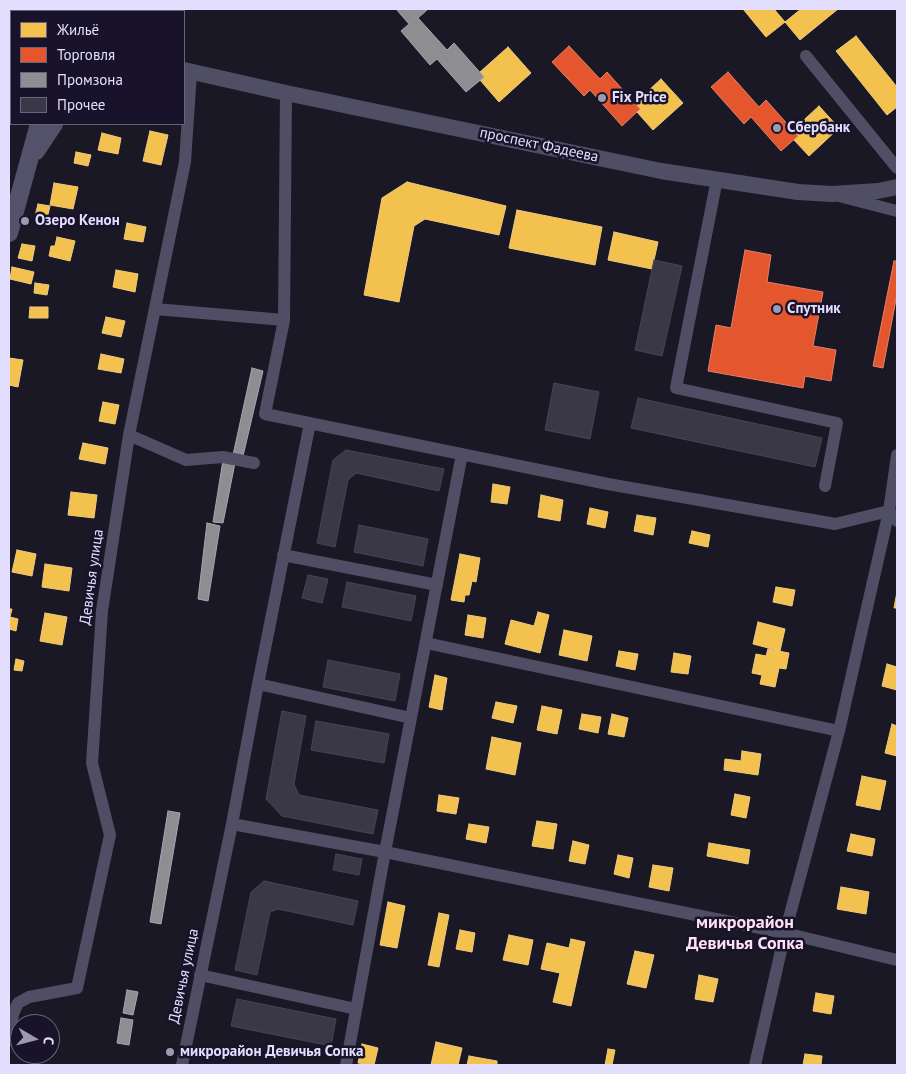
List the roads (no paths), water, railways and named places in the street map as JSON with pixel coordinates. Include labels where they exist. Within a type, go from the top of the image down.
[{"type":"main road","points":[[9,233],[39,125]]},
{"type":"main road","points":[[28,164],[53,125]]},
{"type":"street","points":[[806,56],[897,168]]},
{"type":"street","name":"проспект Фадеева","points":[[188,71],[661,171],[798,192],[832,194],[894,188]]},
{"type":"street","name":"Девичья улица","points":[[9,1040],[13,1014],[18,1003],[28,996],[77,988],[110,835],[92,763],[102,612],[129,435],[185,162],[188,71]]},
{"type":"street","points":[[286,93],[284,320],[265,414],[608,484],[835,524],[893,516]]},
{"type":"street","points":[[717,179],[676,388],[837,423],[825,486]]},
{"type":"street","points":[[893,210],[888,195],[894,188]]},
{"type":"street","points":[[832,194],[893,210]]},
{"type":"street","points":[[155,309],[284,320]]},
{"type":"street","name":"Девичья улица","points":[[182,1065],[232,824],[310,423]]},
{"type":"street","points":[[129,435],[186,460],[223,457],[254,463]]},
{"type":"street","points":[[346,1065],[462,454]]},
{"type":"street","points":[[755,1065],[785,933],[840,731],[893,516],[897,455]]},
{"type":"street","points":[[283,555],[437,586]]},
{"type":"street","points":[[426,643],[840,731]]},
{"type":"street","points":[[258,684],[411,718]]},
{"type":"street","points":[[232,824],[386,852],[785,933],[897,960]]},
{"type":"street","points":[[200,975],[356,1010]]},
{"type":"place","name":"Fix Price","points":[[602,98]]},
{"type":"place","name":"Сбербанк","points":[[777,128]]},
{"type":"place","name":"Озеро Кенон","points":[[25,221]]},
{"type":"place","name":"Спутник","points":[[777,309]]},
{"type":"place","name":"микрорайон Девичья Сопка","points":[[170,1052]]},
{"type":"district","name":"микрорайон Девичья Сопка","points":[[745,933]]}]
